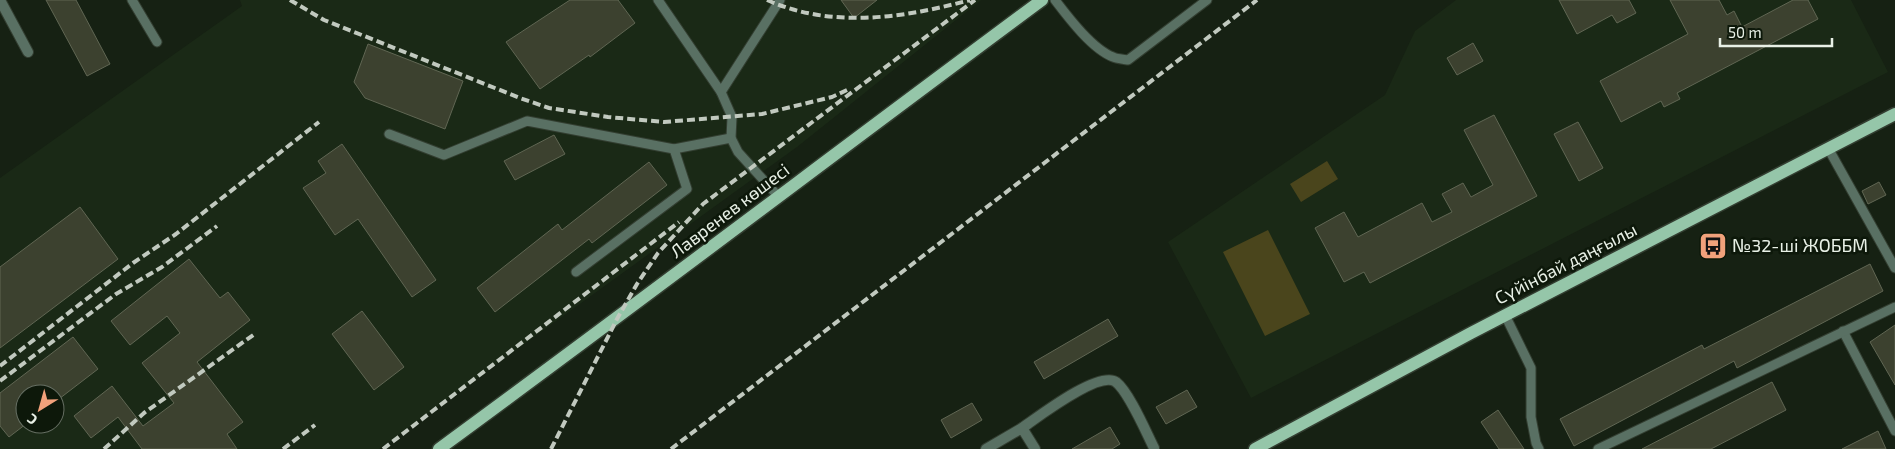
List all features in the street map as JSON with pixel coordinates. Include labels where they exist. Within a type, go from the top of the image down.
[{"type":"main road","name":"Лавренев көшесі","points":[[439,449],[1042,0]]},
{"type":"main road","name":"Сүйінбай даңғылы","points":[[1255,449],[1505,315],[1895,114]]},
{"type":"street","points":[[0,0],[28,52]]},
{"type":"street","points":[[986,449],[1084,388],[1102,380],[1114,380],[1122,388],[1154,448]]},
{"type":"street","points":[[1022,428],[1035,449]]},
{"type":"lane","points":[[132,0],[157,42]]},
{"type":"lane","points":[[658,0],[721,92],[732,117],[731,138],[738,152],[778,196]]},
{"type":"lane","points":[[721,92],[780,0]]},
{"type":"lane","points":[[1054,0],[1077,28],[1093,43],[1113,58],[1128,60],[1206,0]]},
{"type":"lane","points":[[389,134],[444,155],[527,121],[674,149],[731,138]]},
{"type":"lane","points":[[1828,148],[1895,268]]},
{"type":"lane","points":[[576,272],[687,189],[674,149]]},
{"type":"lane","points":[[1598,449],[1843,330],[1895,307]]},
{"type":"lane","points":[[1505,315],[1531,368],[1531,418],[1539,449]]},
{"type":"lane","points":[[1843,330],[1895,431]]},
{"type":"shaded area","points":[[240,0],[981,0],[797,147],[379,449],[0,449],[0,178],[242,6]]},
{"type":"shaded area","points":[[1456,0],[1851,0],[1888,72],[1251,398],[1168,242],[1385,95],[1415,31]]},
{"type":"shaded area","points":[[1327,161],[1338,179],[1301,202],[1290,184]]},
{"type":"shaded area","points":[[1268,230],[1310,314],[1265,336],[1223,252]]},
{"type":"building","points":[[46,0],[76,0],[110,64],[87,76]]},
{"type":"building","points":[[570,0],[618,0],[635,23],[590,57],[589,55],[540,89],[506,42]]},
{"type":"building","points":[[841,0],[877,0],[854,18]]},
{"type":"building","points":[[1559,0],[1629,0],[1636,13],[1617,23],[1612,15],[1577,34]]},
{"type":"building","points":[[1670,0],[1719,0],[1727,15],[1734,11],[1742,27],[1793,0],[1808,0],[1818,19],[1677,93],[1680,99],[1664,107],[1661,101],[1621,122],[1600,81],[1688,34]]},
{"type":"building","points":[[1473,43],[1483,61],[1457,75],[1447,58]]},
{"type":"building","points":[[368,44],[463,81],[445,129],[365,98],[354,82]]},
{"type":"building","points":[[1494,115],[1537,196],[1370,283],[1364,272],[1344,282],[1315,228],[1344,212],[1358,237],[1422,203],[1432,222],[1452,212],[1442,194],[1463,183],[1471,197],[1493,185],[1464,130]]},
{"type":"building","points":[[1578,122],[1603,168],[1579,181],[1554,134]]},
{"type":"building","points":[[554,135],[565,154],[515,180],[504,161]]},
{"type":"building","points":[[342,144],[436,280],[412,297],[358,219],[335,235],[303,188],[326,173],[318,161]]},
{"type":"building","points":[[649,162],[667,185],[592,243],[589,239],[495,312],[477,288],[558,224],[562,230]]},
{"type":"building","points":[[1879,182],[1886,195],[1868,204],[1862,191]]},
{"type":"building","points":[[80,207],[118,259],[0,348],[0,267]]},
{"type":"building","points":[[189,259],[220,298],[228,292],[250,320],[197,362],[243,422],[227,434],[237,449],[142,449],[118,417],[91,438],[74,416],[112,386],[143,426],[174,403],[142,363],[180,333],[167,316],[130,345],[111,321]]},
{"type":"building","points":[[1870,264],[1883,291],[1737,368],[1734,361],[1574,446],[1560,419],[1702,345],[1704,349]]},
{"type":"building","points":[[362,311],[404,367],[374,390],[332,334]]},
{"type":"building","points":[[1108,319],[1118,336],[1044,379],[1034,362]]},
{"type":"building","points":[[1895,325],[1895,385],[1870,342]]},
{"type":"building","points":[[73,337],[98,369],[65,394],[65,384],[15,384],[15,432],[9,437],[0,426],[0,393]]},
{"type":"building","points":[[1772,382],[1786,410],[1711,449],[1642,449]]},
{"type":"building","points":[[1187,390],[1197,407],[1166,424],[1156,407]]},
{"type":"building","points":[[972,403],[982,420],[951,438],[941,420]]},
{"type":"building","points":[[1498,410],[1524,449],[1499,449],[1481,422]]},
{"type":"building","points":[[1110,427],[1120,444],[1112,449],[1072,449]]},
{"type":"building","points":[[1878,431],[1886,449],[1842,449]]},
{"type":"railway","points":[[290,0],[324,20],[549,108],[608,117],[664,122],[762,114],[832,97],[847,90]]},
{"type":"railway","points":[[767,0],[817,15],[868,18],[920,12],[970,0]]},
{"type":"railway","points":[[551,449],[617,319],[637,284],[658,253],[703,204],[975,0]]},
{"type":"railway","points":[[671,449],[1257,0]]},
{"type":"railway","points":[[0,366],[133,263],[176,234],[319,122]]},
{"type":"railway","points":[[383,449],[679,222]]},
{"type":"railway","points":[[0,381],[116,294],[162,267],[217,226]]},
{"type":"railway","points":[[104,449],[144,413],[256,333]]},
{"type":"railway","points":[[283,449],[315,425]]},
{"type":"place","name":"№32-ші ЖОББМ","points":[[1713,246]]}]
